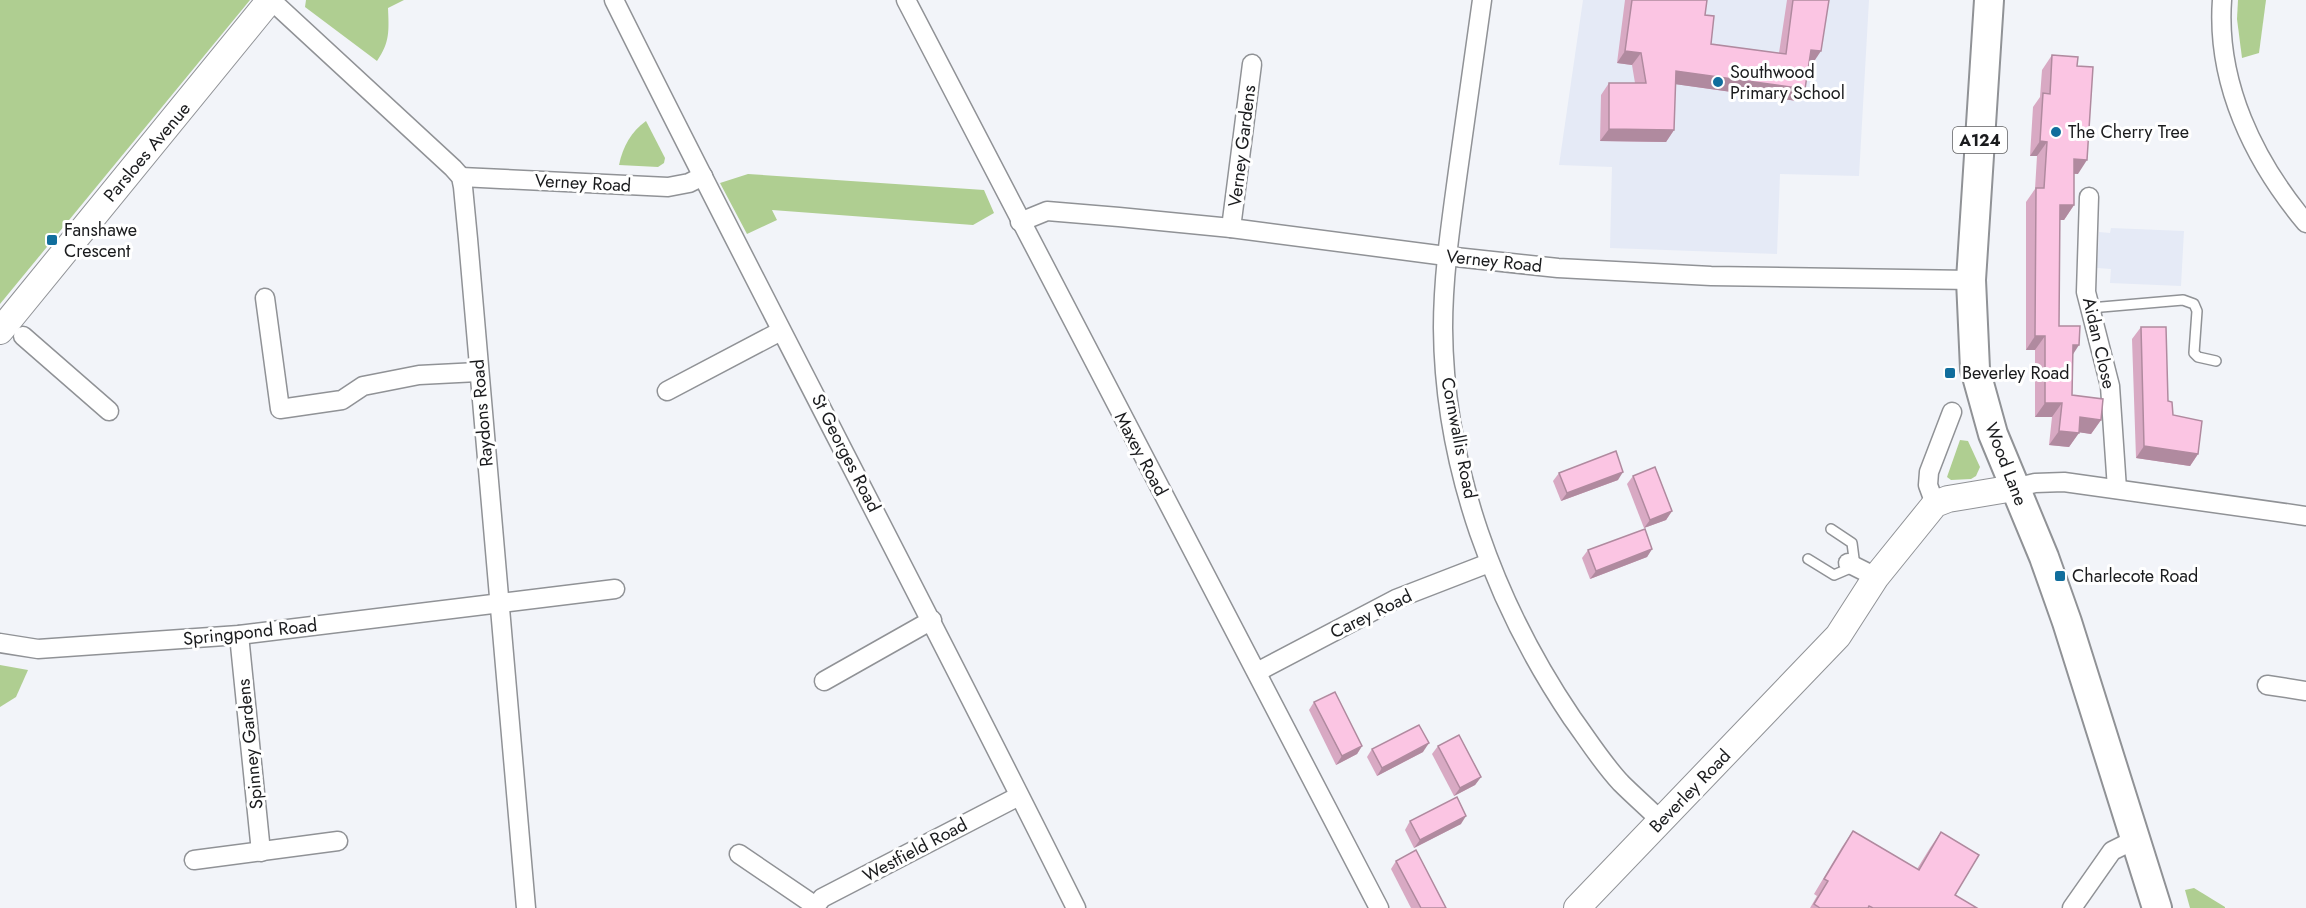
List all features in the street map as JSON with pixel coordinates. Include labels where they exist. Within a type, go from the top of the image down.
[{"type":"main road","name":"Wood Lane","points":[[1989,0],[1971,280],[1975,369],[1993,435],[2044,557],[2067,622],[2157,908]]},
{"type":"street","points":[[271,0],[460,177]]},
{"type":"street","name":"Parsloes Avenue","points":[[109,411],[11,334],[271,0]]},
{"type":"street","name":"St Georges Road","points":[[614,0],[781,331],[932,620],[1076,908]]},
{"type":"street","name":"Maxey Road","points":[[906,0],[1378,908]]},
{"type":"street","name":"Cornwallis Road","points":[[1482,0],[1446,256],[1443,328],[1451,419],[1467,490],[1489,563],[1518,628],[1554,691],[1592,747],[1620,782],[1661,821]]},
{"type":"street","points":[[2222,0],[2224,46],[2231,87],[2244,126],[2262,162],[2284,197],[2306,223]]},
{"type":"street","name":"Verney Gardens","points":[[1231,228],[1252,64]]},
{"type":"street","name":"Verney Road","points":[[460,177],[668,187],[689,183],[703,176]]},
{"type":"street","name":"Raydons Road","points":[[460,177],[465,208],[526,908]]},
{"type":"street","name":"Aidan Close","points":[[2089,197],[2086,292],[2110,386],[2117,489]]},
{"type":"street","name":"Verney Road","points":[[1020,222],[1047,211],[1231,228],[1558,268],[1711,276],[1971,280]]},
{"type":"street","points":[[265,298],[280,409],[342,400],[363,386],[419,375],[478,372]]},
{"type":"street","points":[[667,391],[781,331]]},
{"type":"street","points":[[1952,412],[1929,472],[1928,485],[1935,504],[1948,499],[2046,482],[2117,489],[2306,516]]},
{"type":"street","name":"Beverley Road","points":[[1577,908],[1838,636],[1860,569],[1935,504]]},
{"type":"street","name":"Carey Road","points":[[1257,672],[1396,599],[1489,563]]},
{"type":"street","name":"Springpond Road","points":[[0,644],[38,649],[239,635],[615,589]]},
{"type":"street","points":[[824,681],[932,620]]},
{"type":"street","name":"Spinney Gardens","points":[[239,635],[261,852]]},
{"type":"street","points":[[2266,685],[2306,691]]},
{"type":"street","name":"Westfield Road","points":[[814,907],[822,898],[1019,796]]},
{"type":"street","points":[[2072,908],[2112,850],[2136,839]]},
{"type":"street","points":[[194,860],[338,841]]},
{"type":"street","points":[[739,854],[814,907]]},
{"type":"lane","points":[[2090,308],[2184,300],[2194,304],[2197,310],[2194,353],[2198,357],[2216,361]]},
{"type":"lane","points":[[1808,559],[1834,574],[1860,569],[1852,543],[1831,529]]},
{"type":"shaded area","name":"Southwood Primary School","points":[[1583,0],[1869,0],[1859,176],[1780,174],[1777,254],[1610,248],[1612,167],[1559,165]]},
{"type":"shaded area","points":[[2111,228],[2184,231],[2181,286],[2110,283],[2111,269],[2097,268],[2099,232],[2110,233]]},
{"type":"green space","points":[[0,0],[250,0],[0,304]]},
{"type":"green space","points":[[306,0],[404,0],[388,8],[388,36],[377,61],[305,7]]},
{"type":"green space","points":[[2238,0],[2266,0],[2259,53],[2242,58],[2237,19]]},
{"type":"green space","points":[[646,121],[665,158],[664,163],[658,167],[619,165],[628,140]]},
{"type":"green space","points":[[748,174],[984,190],[994,213],[973,225],[772,210],[777,220],[747,234],[720,183]]},
{"type":"green space","points":[[1960,440],[1968,441],[1980,467],[1976,476],[1971,479],[1951,480],[1947,477]]},
{"type":"green space","points":[[0,665],[28,670],[16,697],[0,707]]},
{"type":"green space","points":[[2194,888],[2225,908],[2190,908],[2185,890]]},
{"type":"building","points":[[1632,0],[1707,0],[1705,15],[1714,16],[1711,44],[1786,54],[1793,0],[1829,0],[1821,51],[1811,50],[1805,89],[1676,71],[1674,130],[1609,129],[1609,83],[1646,83],[1641,53],[1625,51]]},
{"type":"building","points":[[2052,55],[2078,57],[2077,66],[2093,67],[2087,160],[2074,159],[2074,205],[2060,205],[2059,326],[2080,326],[2079,345],[2073,345],[2072,395],[2103,399],[2101,420],[2080,417],[2079,433],[2059,431],[2062,403],[2045,403],[2045,336],[2035,336],[2036,188],[2044,188],[2047,142],[2040,141],[2043,93],[2050,94]]},
{"type":"building","points":[[2141,327],[2166,327],[2168,401],[2172,402],[2173,415],[2202,421],[2198,454],[2144,446]]},
{"type":"building","points":[[1616,451],[1623,472],[1567,493],[1559,473]]},
{"type":"building","points":[[1655,467],[1672,511],[1650,520],[1633,476]]},
{"type":"building","points":[[1645,529],[1652,549],[1596,571],[1588,550]]},
{"type":"building","points":[[1335,692],[1362,746],[1342,756],[1314,702]]},
{"type":"building","points":[[1419,725],[1429,743],[1382,768],[1372,749]]},
{"type":"building","points":[[1459,735],[1481,777],[1460,788],[1438,746]]},
{"type":"building","points":[[1457,797],[1466,816],[1420,840],[1410,821]]},
{"type":"building","points":[[1853,831],[1919,870],[1941,832],[1979,855],[1955,895],[1977,908],[1873,908],[1869,906],[1868,908],[1820,908],[1814,904],[1828,881],[1824,879]]},
{"type":"building","points":[[1416,850],[1446,908],[1421,908],[1396,861]]},
{"type":"place","name":"Southwood Primary School","points":[[1718,82]]},
{"type":"place","name":"The Cherry Tree","points":[[2056,132]]},
{"type":"place","name":"Fanshawe Crescent","points":[[52,240]]},
{"type":"place","name":"Beverley Road","points":[[1950,373]]},
{"type":"place","name":"Charlecote Road","points":[[2060,576]]}]
